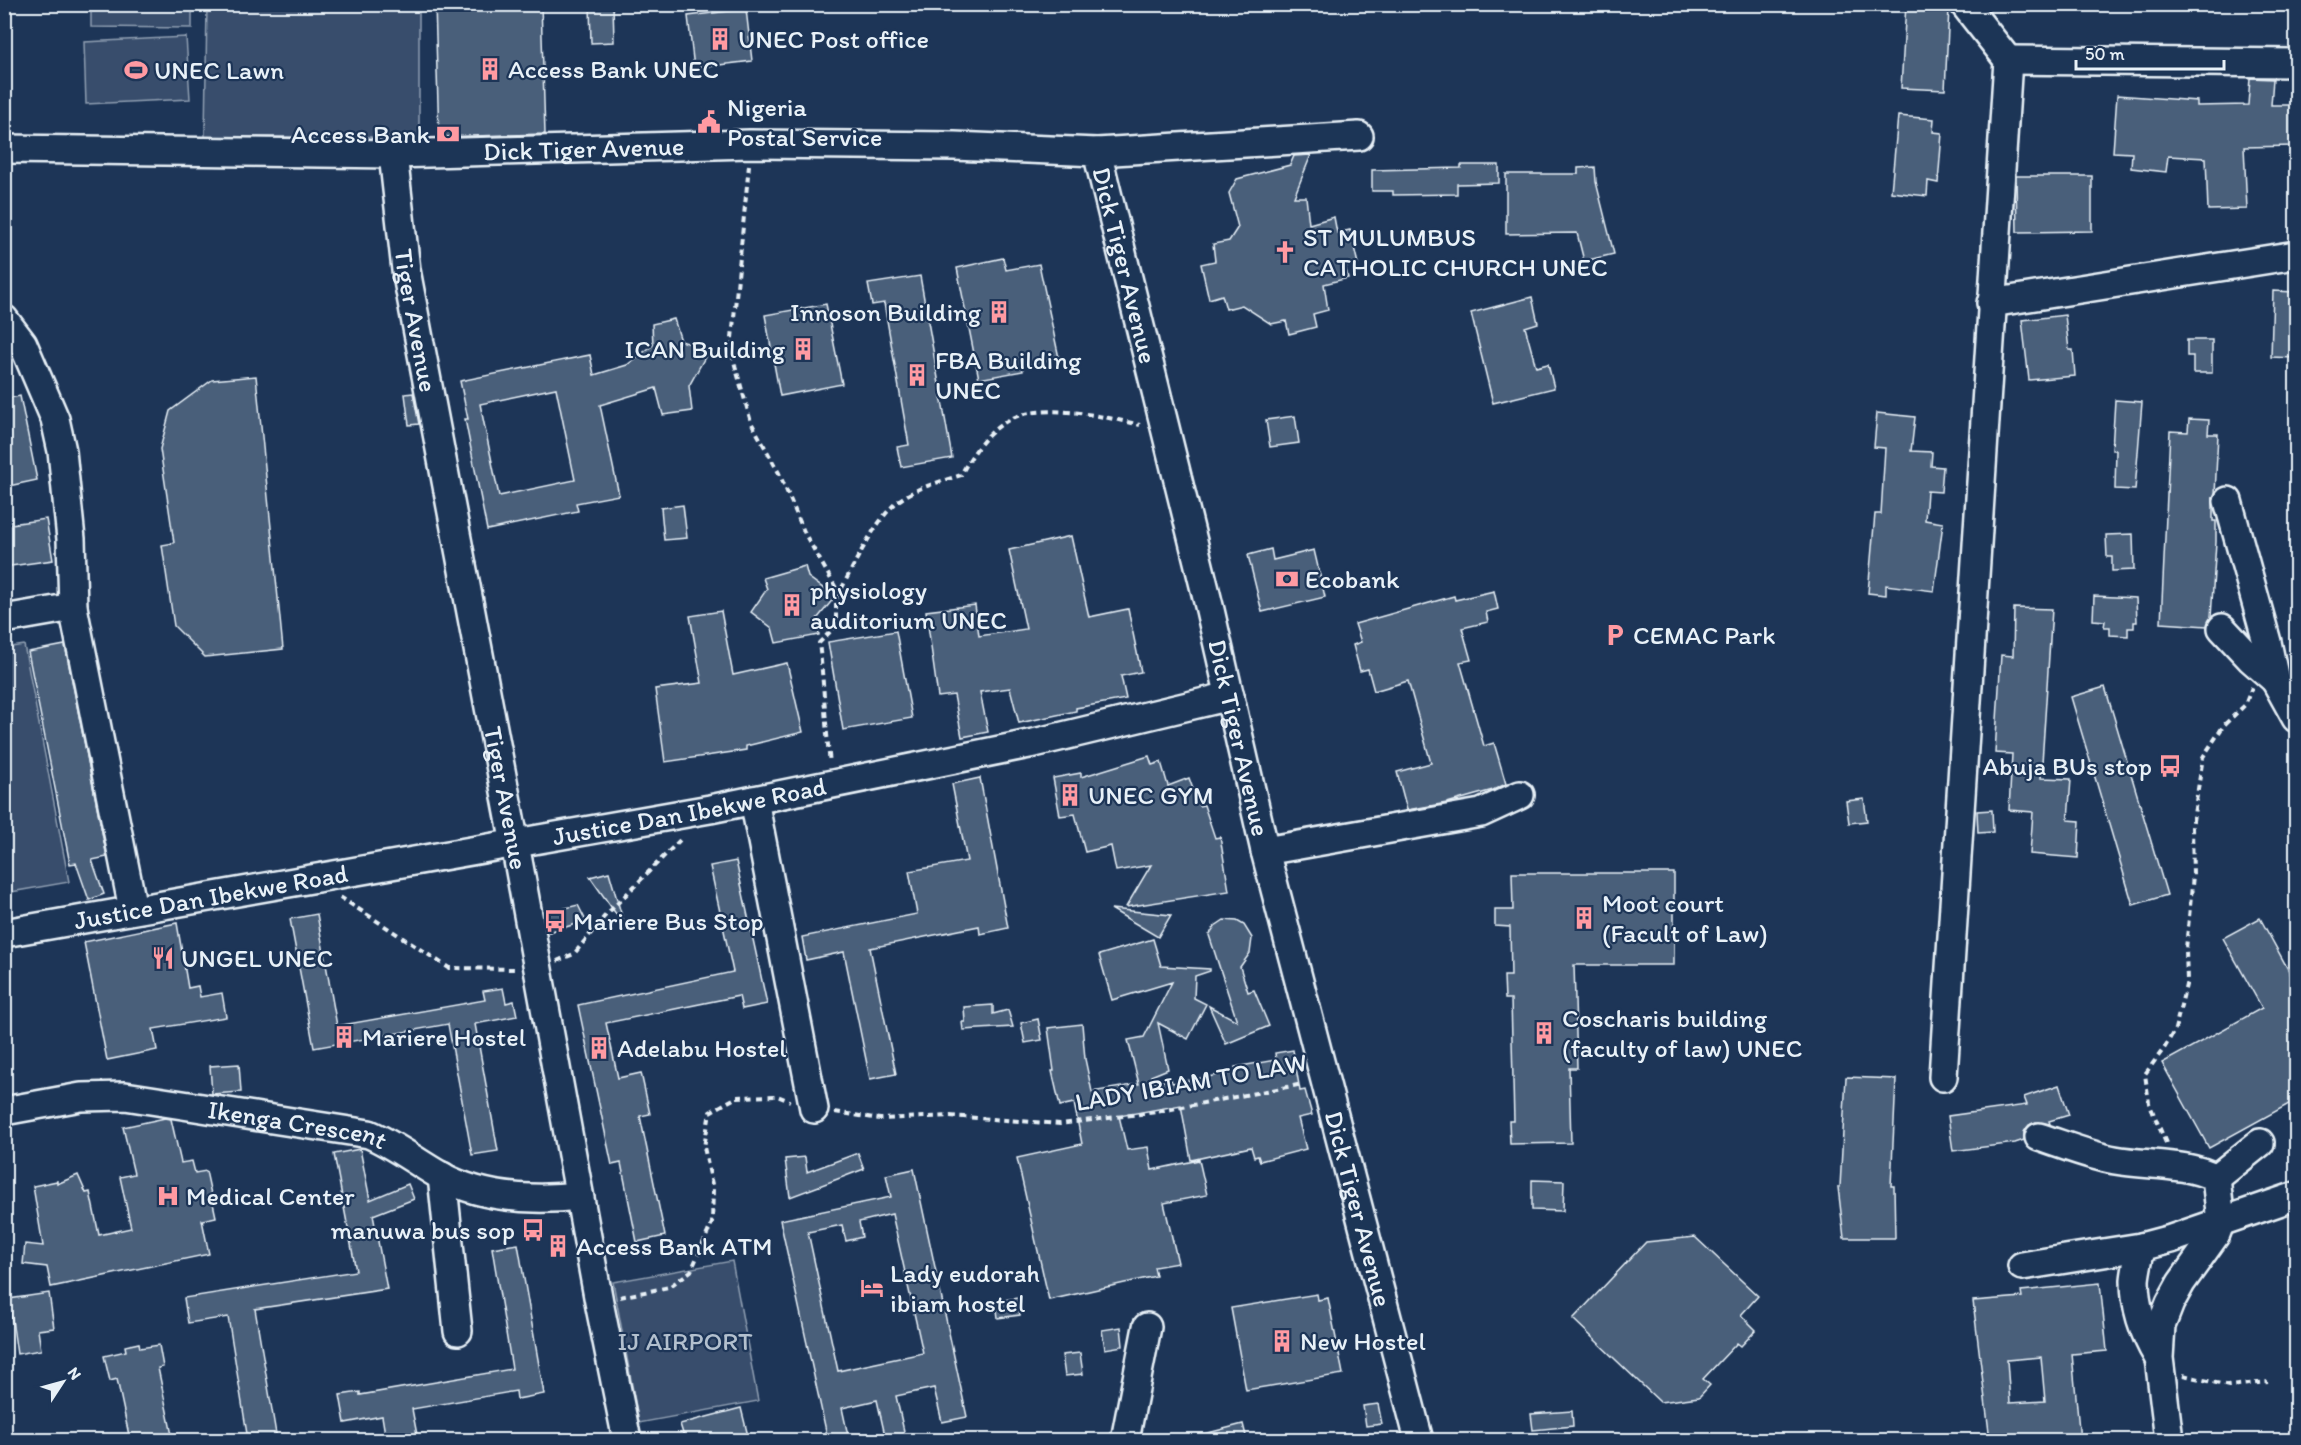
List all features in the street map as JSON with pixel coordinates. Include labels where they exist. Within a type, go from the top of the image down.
[{"type":"street","points":[[1943,1077],[2008,60],[1964,4]]},
{"type":"street","points":[[2008,60],[2296,63]]},
{"type":"street","points":[[1097,152],[1359,136]]},
{"type":"street","name":"Dick Tiger Avenue","points":[[4,149],[393,154],[750,144],[954,146],[1097,152],[1266,850],[1419,1440]]},
{"type":"street","name":"Tiger Avenue","points":[[393,154],[406,270],[599,1302],[627,1440]]},
{"type":"street","points":[[1991,303],[2296,255]]},
{"type":"street","points":[[4,319],[14,349],[55,419],[62,451],[71,539],[73,607],[133,909]]},
{"type":"street","points":[[2228,501],[2267,642],[2268,674]]},
{"type":"street","points":[[4,619],[73,607]]},
{"type":"street","points":[[2222,628],[2268,674],[2296,718]]},
{"type":"street","name":"Justice Dan Ibekwe Road","points":[[4,933],[754,800],[1034,743],[1230,696]]},
{"type":"street","points":[[1266,850],[1481,813],[1520,795]]},
{"type":"street","points":[[754,800],[814,1109]]},
{"type":"street","name":"Ikenga Crescent","points":[[4,1111],[81,1097],[125,1096],[369,1134],[442,1176],[495,1196],[549,1198],[579,1196]]},
{"type":"street","points":[[2039,1137],[2114,1160],[2175,1167],[2216,1178]]},
{"type":"street","points":[[2216,1178],[2260,1143]]},
{"type":"street","points":[[442,1176],[458,1330]]},
{"type":"street","points":[[2169,1440],[2159,1364],[2161,1326],[2181,1283],[2216,1234],[2221,1221],[2216,1178]]},
{"type":"street","points":[[2022,1266],[2171,1239],[2296,1196]]},
{"type":"street","points":[[2141,1246],[2135,1278],[2138,1305],[2143,1328],[2159,1364]]},
{"type":"street","points":[[1125,1440],[1147,1327]]},
{"type":"path","points":[[750,144],[732,338],[733,358],[752,422],[779,473],[805,534],[832,581],[837,599],[836,626],[819,643],[832,783]]},
{"type":"path","points":[[837,599],[874,532],[896,503],[931,485],[961,475],[971,454],[984,440],[1021,415],[1052,412],[1112,418],[1166,431]]},
{"type":"path","points":[[2175,1167],[2149,1103],[2145,1074],[2175,1029],[2187,981],[2186,949],[2193,875],[2192,828],[2203,757],[2224,725],[2245,705],[2268,674]]},
{"type":"path","name":"LADY IBIAM TO LAW","points":[[599,1302],[669,1287],[691,1271],[712,1223],[713,1189],[704,1147],[710,1112],[737,1097],[777,1096],[814,1109],[880,1119],[950,1116],[1060,1124],[1156,1112],[1324,1079]]},
{"type":"path","points":[[2159,1364],[2229,1386],[2268,1382]]},
{"type":"green space","points":[[91,5],[192,5],[192,28],[91,27]]},
{"type":"green space","points":[[207,5],[419,5],[419,137],[205,137]]},
{"type":"green space","name":"UNEC Lawn","points":[[186,37],[190,99],[86,104],[84,42]]},
{"type":"green space","points":[[24,645],[69,882],[5,893],[5,648]]},
{"type":"green space","name":"IJ AIRPORT","points":[[732,1261],[758,1401],[639,1423],[613,1282]]},
{"type":"building","name":"Access Bank UNEC","points":[[435,4],[541,4],[545,134],[439,137]]},
{"type":"building","points":[[590,4],[613,4],[614,42],[591,43]]},
{"type":"building","points":[[1906,4],[1932,4],[1932,7],[1949,8],[1945,90],[1901,88]]},
{"type":"building","name":"UNEC Post office","points":[[746,9],[752,61],[694,68],[688,16]]},
{"type":"building","points":[[2250,78],[2273,79],[2271,105],[2296,105],[2296,146],[2244,147],[2247,209],[2208,210],[2206,158],[2168,156],[2166,172],[2131,168],[2132,153],[2113,152],[2117,95],[2197,101],[2197,106],[2248,105]]},
{"type":"building","points":[[1898,116],[1934,119],[1933,132],[1942,133],[1938,183],[1928,181],[1927,196],[1891,192]]},
{"type":"building","name":"ST MULUMBUS CATHOLIC CHURCH UNEC","points":[[1311,155],[1294,197],[1306,197],[1309,224],[1334,217],[1337,233],[1350,230],[1358,264],[1345,266],[1348,278],[1324,284],[1328,310],[1313,314],[1316,327],[1289,334],[1286,321],[1271,324],[1242,305],[1226,309],[1222,295],[1209,299],[1201,264],[1215,261],[1213,244],[1229,241],[1238,227],[1229,193],[1237,179],[1290,165],[1294,156]]},
{"type":"building","points":[[1461,165],[1499,165],[1499,183],[1457,184],[1457,194],[1393,195],[1393,191],[1372,191],[1372,170],[1461,168]]},
{"type":"building","points":[[1595,167],[1596,182],[1614,254],[1584,261],[1577,233],[1506,234],[1506,174],[1578,174],[1578,168]]},
{"type":"building","points":[[2016,176],[2092,176],[2092,231],[2017,232]]},
{"type":"building","name":"Innoson Building","points":[[1003,258],[1006,270],[1039,264],[1059,358],[1022,366],[1023,371],[979,379],[957,268]]},
{"type":"building","name":"FBA Building UNEC","points":[[920,276],[952,458],[901,467],[897,447],[909,445],[884,303],[872,305],[868,284]]},
{"type":"building","points":[[2273,291],[2296,292],[2296,358],[2271,357]]},
{"type":"building","points":[[1532,297],[1538,323],[1525,327],[1536,367],[1548,364],[1554,388],[1493,403],[1471,313]]},
{"type":"building","name":"ICAN Building","points":[[826,304],[842,384],[780,396],[765,315]]},
{"type":"building","points":[[2065,315],[2069,350],[2073,350],[2075,376],[2029,380],[2022,320]]},
{"type":"building","points":[[674,319],[681,341],[709,350],[689,386],[692,411],[663,415],[656,388],[600,405],[619,495],[576,503],[578,511],[487,530],[465,419],[468,419],[460,381],[590,355],[594,375],[627,365],[653,345],[652,324]],"holes":[[[556,388],[575,480],[499,496],[480,404]]]},
{"type":"building","points":[[2187,340],[2212,340],[2212,373],[2193,373],[2193,356],[2187,356]]},
{"type":"building","points":[[256,376],[283,649],[205,657],[174,626],[162,545],[174,543],[160,449],[170,411],[212,380]]},
{"type":"building","points":[[413,393],[419,424],[409,425],[405,394]]},
{"type":"building","points":[[20,396],[37,480],[4,487],[4,399]]},
{"type":"building","points":[[2115,400],[2142,402],[2135,490],[2115,489],[2116,450],[2112,450]]},
{"type":"building","points":[[1877,413],[1915,417],[1911,451],[1932,452],[1931,466],[1943,467],[1941,492],[1927,491],[1925,520],[1943,523],[1934,591],[1886,585],[1886,595],[1868,593],[1875,514],[1881,514],[1885,448],[1874,447]]},
{"type":"building","points":[[1295,416],[1299,443],[1270,447],[1266,420]]},
{"type":"building","points":[[2189,419],[2209,420],[2208,434],[2218,434],[2213,498],[2216,542],[2211,617],[2207,626],[2161,623],[2170,431],[2188,432]]},
{"type":"building","points":[[683,505],[687,538],[664,540],[661,508]]},
{"type":"building","points":[[46,519],[53,560],[4,567],[4,525]]},
{"type":"building","points":[[2133,534],[2134,570],[2112,571],[2112,557],[2107,557],[2106,535]]},
{"type":"building","points":[[1071,536],[1089,617],[1128,609],[1141,672],[1121,676],[1126,699],[1076,708],[1076,711],[1019,723],[1010,688],[980,692],[988,732],[962,737],[954,695],[938,697],[926,611],[975,605],[979,636],[1026,629],[1009,550]]},
{"type":"building","name":"Ecobank","points":[[1271,549],[1273,560],[1314,550],[1325,597],[1262,612],[1248,555]]},
{"type":"building","name":"physiology auditorium UNEC","points":[[805,566],[808,577],[835,597],[817,619],[819,635],[776,643],[772,628],[751,612],[767,589],[763,578]]},
{"type":"building","points":[[1494,591],[1498,609],[1486,612],[1488,622],[1462,628],[1471,660],[1460,662],[1484,746],[1494,743],[1506,784],[1447,803],[1407,810],[1397,772],[1431,763],[1408,681],[1374,691],[1368,669],[1360,671],[1353,645],[1361,642],[1355,624],[1454,596],[1455,600]]},
{"type":"building","points":[[2094,596],[2136,598],[2137,622],[2134,622],[2134,628],[2128,628],[2128,636],[2110,635],[2110,627],[2104,627],[2105,621],[2093,620]]},
{"type":"building","points":[[2014,608],[2052,609],[2041,778],[2071,779],[2068,820],[2080,821],[2078,858],[2030,854],[2033,812],[2009,810],[2012,754],[1995,753],[2001,655],[2013,656]]},
{"type":"building","points":[[721,611],[733,675],[787,663],[803,732],[746,746],[746,750],[665,762],[655,689],[702,683],[690,616]]},
{"type":"building","points":[[896,631],[912,718],[843,730],[828,642]]},
{"type":"building","points":[[65,645],[107,857],[92,860],[104,894],[89,900],[76,863],[70,864],[28,652]]},
{"type":"building","points":[[2105,687],[2167,895],[2133,905],[2071,697]]},
{"type":"building","points":[[1149,756],[1152,765],[1161,762],[1168,786],[1189,778],[1199,806],[1204,805],[1215,838],[1220,837],[1229,891],[1126,907],[1151,865],[1116,871],[1111,846],[1085,852],[1075,814],[1060,816],[1053,778],[1081,773],[1081,777]]},
{"type":"building","points":[[980,778],[1008,928],[980,934],[979,926],[870,948],[896,1074],[870,1079],[844,952],[806,960],[802,937],[917,914],[909,871],[967,861],[952,784]]},
{"type":"building","points":[[1864,799],[1867,821],[1849,823],[1846,801]]},
{"type":"building","points":[[1992,810],[1993,832],[1978,833],[1977,811]]},
{"type":"building","name":"Adelabu Hostel","points":[[736,861],[767,1004],[742,1009],[739,996],[606,1023],[618,1078],[641,1073],[650,1114],[640,1116],[665,1236],[637,1242],[621,1163],[612,1165],[578,1005],[733,972],[710,866]]},
{"type":"building","points":[[609,872],[623,920],[621,921],[590,877]]},
{"type":"building","points":[[1512,873],[1674,873],[1674,965],[1574,965],[1577,1068],[1569,1068],[1571,1143],[1510,1144],[1509,1121],[1514,1121],[1511,999],[1505,999],[1504,976],[1511,976],[1510,927],[1495,926],[1495,910],[1513,910]]},
{"type":"building","points":[[578,905],[586,921],[549,932],[545,913]]},
{"type":"building","points":[[1111,909],[1171,915],[1158,937]]},
{"type":"building","name":"Mariere Hostel","points":[[317,914],[337,1026],[485,1000],[483,991],[503,988],[506,1003],[514,1001],[517,1016],[475,1024],[498,1151],[472,1155],[448,1024],[314,1048],[290,919]]},
{"type":"building","points":[[2260,918],[2296,984],[2296,1100],[2209,1148],[2162,1063],[2262,1008],[2223,938]]},
{"type":"building","points":[[1224,920],[1237,921],[1244,925],[1252,938],[1250,953],[1240,967],[1248,992],[1254,990],[1269,1026],[1226,1044],[1209,1006],[1237,1021],[1209,935],[1215,926]]},
{"type":"building","points":[[177,923],[188,988],[198,986],[200,997],[222,993],[226,1017],[153,1029],[157,1050],[107,1060],[84,942]]},
{"type":"building","points":[[1153,939],[1161,966],[1210,969],[1210,971],[1195,976],[1194,998],[1206,1004],[1188,1039],[1158,1023],[1168,1069],[1151,1076],[1153,1083],[1171,1079],[1172,1083],[1237,1072],[1235,1067],[1276,1060],[1275,1053],[1293,1050],[1300,1091],[1305,1090],[1312,1115],[1298,1118],[1306,1149],[1260,1161],[1258,1156],[1254,1157],[1251,1147],[1191,1160],[1181,1105],[1119,1116],[1127,1150],[1148,1147],[1152,1170],[1199,1160],[1207,1195],[1164,1203],[1178,1263],[1154,1267],[1156,1276],[1049,1300],[1017,1158],[1082,1144],[1074,1103],[1060,1106],[1052,1071],[1054,1071],[1048,1028],[1082,1024],[1085,1059],[1092,1092],[1139,1084],[1128,1040],[1144,1037],[1172,982],[1112,1000],[1099,955]]},
{"type":"building","points":[[993,1005],[993,1014],[1008,1010],[1013,1027],[963,1030],[964,1007]]},
{"type":"building","points":[[1038,1019],[1042,1040],[1025,1043],[1021,1023]]},
{"type":"building","points":[[239,1064],[241,1092],[212,1094],[210,1066]]},
{"type":"building","points":[[1846,1077],[1896,1079],[1891,1186],[1894,1186],[1895,1238],[1844,1238],[1838,1187],[1840,1187]]},
{"type":"building","points":[[2059,1085],[2069,1115],[2049,1121],[2050,1124],[2036,1122],[2029,1125],[2024,1132],[2024,1140],[2015,1143],[1953,1151],[1948,1116],[2027,1105],[2024,1097]]},
{"type":"building","name":"Medical Center","points":[[165,1118],[171,1119],[181,1163],[192,1161],[195,1173],[206,1171],[216,1217],[202,1220],[209,1254],[51,1287],[47,1267],[23,1264],[25,1244],[43,1246],[33,1186],[57,1181],[57,1184],[78,1175],[86,1193],[90,1192],[99,1235],[131,1228],[120,1177],[134,1174],[123,1127]]},
{"type":"building","points":[[360,1149],[370,1200],[408,1184],[414,1199],[373,1215],[387,1289],[255,1309],[277,1440],[248,1440],[228,1317],[188,1323],[184,1298],[356,1271],[334,1154]]},
{"type":"building","points":[[858,1153],[864,1169],[790,1197],[785,1159],[805,1157],[807,1172]]},
{"type":"building","points":[[914,1169],[967,1417],[942,1422],[934,1388],[896,1396],[906,1440],[886,1440],[877,1400],[842,1408],[849,1440],[828,1440],[780,1220],[891,1197],[886,1175]],"holes":[[[892,1214],[923,1353],[838,1371],[808,1232],[842,1225],[846,1241],[862,1237],[859,1222]]]},
{"type":"building","points":[[1532,1180],[1564,1181],[1563,1211],[1532,1210]]},
{"type":"building","points":[[1695,1237],[1758,1296],[1741,1315],[1756,1330],[1741,1346],[1737,1343],[1703,1379],[1710,1385],[1699,1397],[1660,1402],[1573,1319],[1646,1242]]},
{"type":"building","points":[[518,1244],[544,1394],[517,1399],[516,1391],[412,1409],[418,1440],[386,1440],[382,1416],[345,1423],[340,1395],[360,1392],[360,1395],[512,1369],[492,1248]]},
{"type":"building","points":[[2100,1283],[2107,1351],[2072,1354],[2080,1440],[1990,1440],[1973,1301],[2022,1297],[2021,1291]],"holes":[[[2041,1357],[2045,1401],[2010,1403],[2007,1360]]]},
{"type":"building","points":[[49,1293],[54,1328],[38,1330],[41,1350],[17,1354],[9,1299]]},
{"type":"building","name":"New Hostel","points":[[1317,1294],[1318,1300],[1328,1298],[1343,1374],[1246,1390],[1231,1308]]},
{"type":"building","points":[[1018,1298],[1020,1315],[998,1318],[996,1301]]},
{"type":"building","points":[[1121,1327],[1123,1346],[1105,1349],[1102,1330]]},
{"type":"building","points":[[139,1343],[140,1348],[159,1345],[163,1367],[158,1368],[173,1440],[130,1440],[117,1379],[110,1381],[104,1356],[126,1351],[125,1346]]},
{"type":"building","points":[[1080,1353],[1083,1374],[1065,1376],[1062,1355]]},
{"type":"building","points":[[1378,1404],[1382,1424],[1366,1426],[1363,1406]]},
{"type":"building","points":[[741,1408],[749,1440],[685,1440],[680,1424]]},
{"type":"building","points":[[1572,1411],[1573,1426],[1533,1430],[1531,1414]]},
{"type":"building","points":[[1243,1424],[1247,1440],[1200,1440],[1200,1435]]},
{"type":"place","name":"UNEC Post office","points":[[720,39]]},
{"type":"place","name":"Access Bank UNEC","points":[[490,69]]},
{"type":"place","name":"UNEC Lawn","points":[[136,70]]},
{"type":"place","name":"Nigeria Postal Service","points":[[709,122]]},
{"type":"place","name":"Access Bank","points":[[448,134]]},
{"type":"place","name":"ST MULUMBUS CATHOLIC CHURCH UNEC","points":[[1285,252]]},
{"type":"place","name":"Innoson Building","points":[[999,312]]},
{"type":"place","name":"ICAN Building","points":[[803,349]]},
{"type":"place","name":"FBA Building UNEC","points":[[917,375]]},
{"type":"place","name":"Ecobank","points":[[1287,579]]},
{"type":"place","name":"physiology auditorium UNEC","points":[[792,605]]},
{"type":"place","name":"CEMAC Park","points":[[1615,635]]},
{"type":"place","name":"Abuja BUs stop","points":[[2170,766]]},
{"type":"place","name":"UNEC GYM","points":[[1070,795]]},
{"type":"place","name":"Moot court (Facult of Law)","points":[[1584,918]]},
{"type":"place","name":"Mariere Bus Stop","points":[[555,921]]},
{"type":"place","name":"UNGEL UNEC","points":[[163,958]]},
{"type":"place","name":"Coscharis building (faculty of law) UNEC","points":[[1544,1033]]},
{"type":"place","name":"Mariere Hostel","points":[[344,1037]]},
{"type":"place","name":"Adelabu Hostel","points":[[599,1048]]},
{"type":"place","name":"Medical Center","points":[[168,1196]]},
{"type":"place","name":"manuwa bus sop","points":[[533,1230]]},
{"type":"place","name":"Access Bank ATM","points":[[558,1246]]},
{"type":"place","name":"Lady eudorah ibiam hostel","points":[[872,1288]]},
{"type":"place","name":"New Hostel","points":[[1282,1341]]}]
